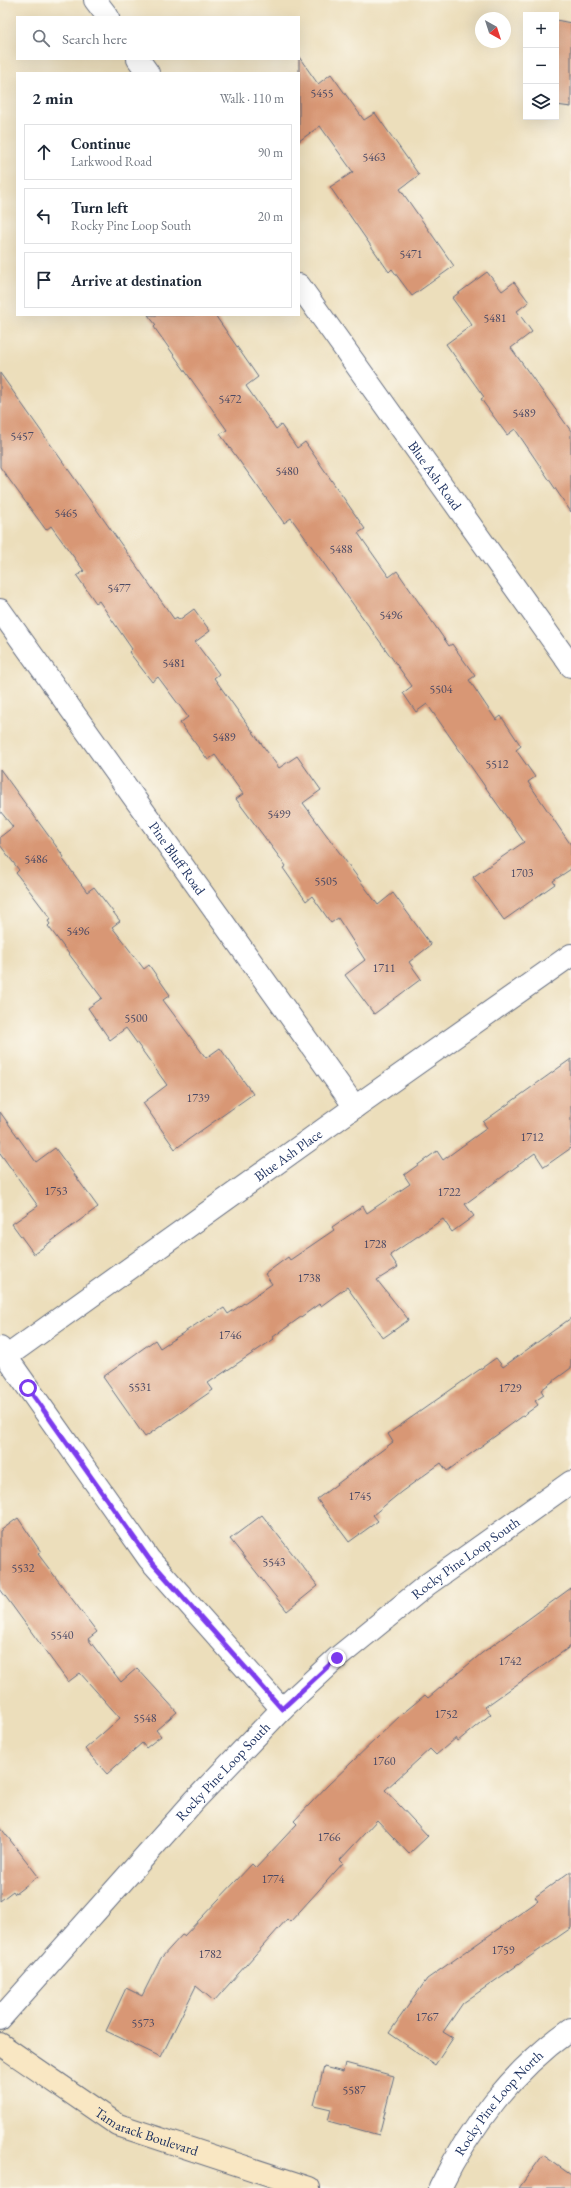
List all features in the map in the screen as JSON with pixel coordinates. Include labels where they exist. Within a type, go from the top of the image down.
[{"type":"street","points":[[95,0],[107,16]]},
{"type":"street","points":[[139,60],[147,72]]},
{"type":"street","name":"Blue Ash Road","points":[[300,285],[571,666]]},
{"type":"street","name":"Pine Bluff Road","points":[[0,610],[355,1107]]},
{"type":"street","name":"Blue Ash Place","points":[[3,1352],[571,955]]},
{"type":"street","points":[[3,1352],[149,1559],[282,1709]]},
{"type":"street","name":"Rocky Pine Loop South","points":[[0,2019],[195,1800],[282,1709],[337,1658],[428,1584],[571,1482]]},
{"type":"street","name":"Rocky Pine Loop North","points":[[440,2188],[450,2167],[485,2112],[524,2068],[571,2029]]},
{"type":"street","name":"Tamarack Boulevard","points":[[0,2044],[118,2125],[309,2188]]},
{"type":"building","points":[[559,21],[571,23],[571,107],[559,105]]},
{"type":"building","points":[[300,58],[318,84],[331,74],[364,120],[375,113],[419,175],[400,189],[454,266],[412,296],[392,269],[389,272],[330,187],[353,172],[320,126],[300,140]]},
{"type":"building","points":[[487,272],[502,291],[514,282],[529,302],[517,311],[532,332],[511,348],[571,431],[571,512],[515,429],[507,435],[481,399],[484,397],[446,344],[472,325],[452,298]]},
{"type":"building","points":[[149,316],[216,316],[258,377],[246,386],[276,429],[281,425],[297,448],[305,442],[365,529],[358,533],[389,577],[397,571],[449,646],[452,644],[475,676],[469,680],[496,720],[501,716],[521,746],[516,750],[535,777],[528,782],[571,845],[571,869],[553,881],[555,884],[504,920],[473,877],[524,842],[427,704],[416,712],[403,693],[412,686],[291,518],[284,523],[220,434],[227,430],[154,327],[156,325]]},
{"type":"building","points":[[0,373],[174,619],[177,617],[179,620],[194,609],[210,631],[195,642],[219,674],[214,678],[279,768],[297,756],[321,790],[303,803],[378,905],[393,893],[431,945],[409,962],[421,979],[374,1014],[345,975],[365,960],[338,918],[331,923],[312,896],[306,901],[283,868],[286,866],[236,799],[243,794],[215,755],[208,760],[180,723],[188,717],[158,677],[152,682],[129,652],[132,649],[99,601],[96,603],[77,576],[84,571],[51,526],[46,530],[0,467]]},
{"type":"building","points":[[0,769],[64,857],[62,858],[87,892],[94,887],[120,921],[112,927],[144,969],[149,965],[170,995],[163,1000],[206,1058],[220,1048],[253,1094],[175,1149],[143,1103],[167,1085],[126,1028],[110,1040],[88,1008],[102,998],[48,926],[50,924],[48,921],[51,919],[16,873],[19,870],[0,845],[0,837],[13,827],[0,811]]},
{"type":"building","points":[[571,1059],[571,1148],[544,1167],[535,1153],[465,1204],[474,1216],[452,1232],[443,1219],[390,1255],[398,1267],[377,1280],[408,1319],[407,1321],[383,1338],[347,1287],[321,1306],[319,1304],[273,1337],[274,1339],[208,1383],[213,1390],[145,1437],[103,1377],[155,1340],[160,1348],[224,1308],[228,1314],[272,1284],[265,1274],[288,1257],[290,1260],[334,1230],[332,1227],[363,1206],[367,1213],[410,1184],[404,1175],[437,1151],[443,1160],[487,1128],[483,1122]]},
{"type":"building","points":[[0,1112],[36,1162],[55,1148],[98,1207],[34,1254],[12,1224],[38,1206],[0,1153]]},
{"type":"building","points":[[571,1318],[571,1368],[541,1390],[544,1395],[535,1401],[538,1405],[447,1471],[441,1463],[401,1492],[373,1515],[378,1521],[349,1542],[317,1499],[393,1442],[388,1434],[496,1358],[503,1367]]},
{"type":"building","points":[[262,1515],[318,1586],[287,1611],[230,1539]]},
{"type":"building","points":[[18,1518],[41,1552],[38,1554],[97,1632],[88,1639],[121,1682],[137,1668],[177,1712],[156,1730],[161,1736],[146,1748],[142,1743],[107,1774],[85,1749],[120,1718],[80,1673],[68,1682],[0,1589],[0,1531]]},
{"type":"building","points":[[571,1588],[571,1646],[485,1707],[491,1714],[458,1741],[456,1738],[436,1755],[430,1749],[385,1790],[428,1836],[409,1854],[377,1820],[340,1860],[343,1863],[319,1890],[290,1922],[287,1919],[214,2001],[196,1986],[161,2057],[106,2031],[126,1988],[142,1996],[161,1958],[182,1935],[184,1936],[252,1864],[256,1868],[297,1824],[294,1821],[327,1786],[402,1714],[425,1695],[428,1698],[482,1653]]},
{"type":"building","points":[[0,1827],[38,1876],[15,1894],[13,1891],[0,1901]]},
{"type":"building","points":[[571,1871],[571,1928],[463,2003],[443,2032],[453,2038],[435,2065],[389,2033],[427,1979],[538,1901],[535,1897]]},
{"type":"building","points":[[345,2063],[394,2076],[379,2135],[328,2121],[331,2109],[314,2105],[324,2067],[343,2072]]},
{"type":"building","points":[[543,2155],[571,2175],[571,2188],[519,2188]]},
{"type":"route","points":[[28,1388],[149,1559],[282,1709],[337,1658]]}]
